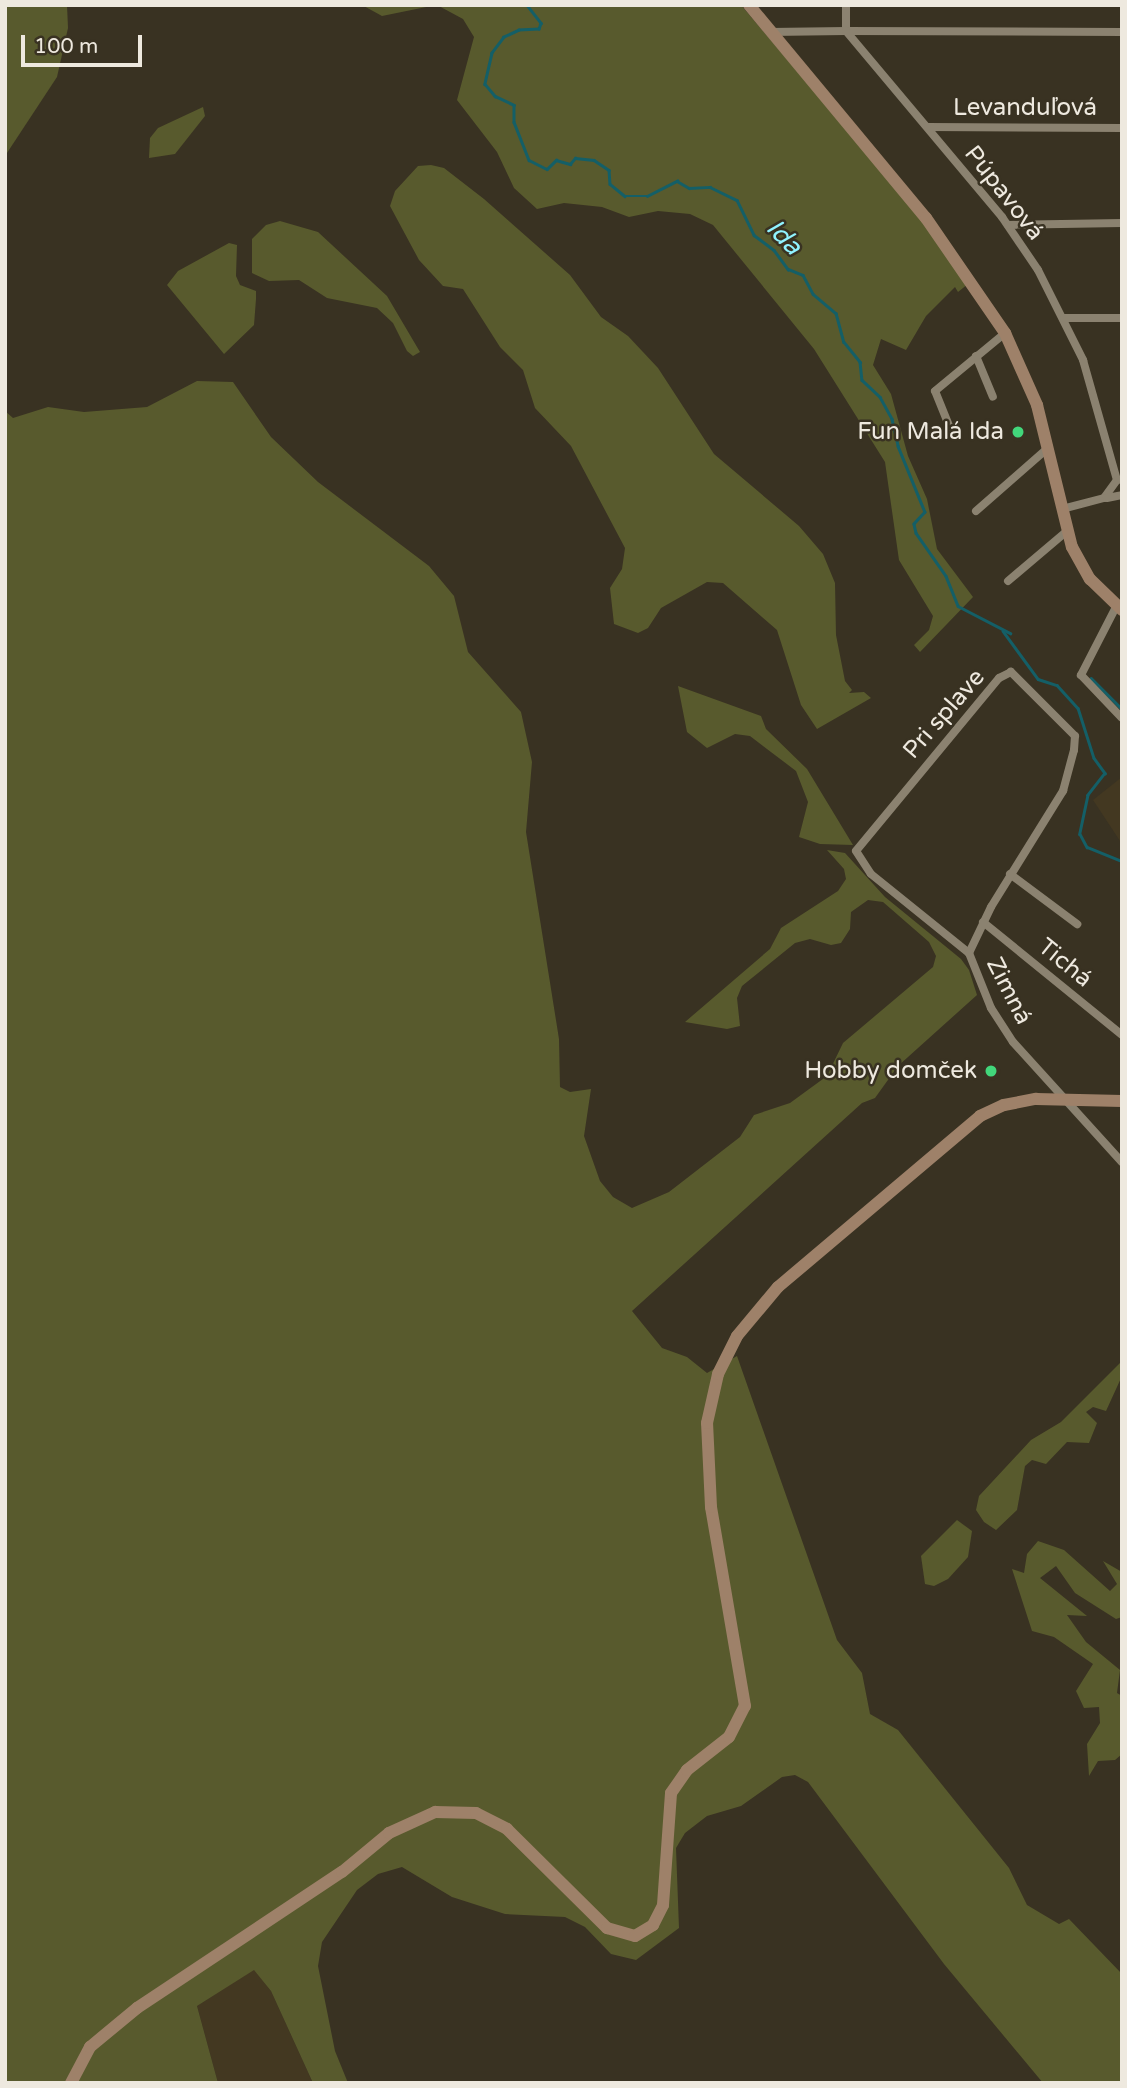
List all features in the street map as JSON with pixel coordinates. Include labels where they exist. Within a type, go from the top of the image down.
[{"type":"main road","points":[[748,5],[926,218],[1005,333],[1028,378],[1068,535],[1090,579],[1119,608]]},
{"type":"main road","points":[[71,2083],[90,2047],[137,2008],[342,1872],[395,1829],[435,1812],[467,1811],[499,1824],[615,1932],[635,1936],[653,1925],[663,1905],[671,1793],[687,1770],[736,1729],[745,1706],[708,1483],[707,1423],[719,1374],[737,1336],[778,1287],[908,1174],[988,1112],[1023,1100],[1063,1097],[1122,1101]]},
{"type":"street","points":[[846,5],[846,31]]},
{"type":"street","name":"Púpavová","points":[[846,31],[1007,225],[1064,318],[1096,398],[1116,475],[1114,488],[1104,498]]},
{"type":"street","points":[[770,32],[1122,32]]},
{"type":"street","name":"Levanduľová","points":[[928,127],[1122,128]]},
{"type":"street","points":[[1007,225],[1122,223]]},
{"type":"street","points":[[1064,318],[1122,318]]},
{"type":"street","points":[[952,433],[935,391],[1005,333]]},
{"type":"street","points":[[976,356],[993,397]]},
{"type":"street","points":[[975,511],[1048,448]]},
{"type":"street","points":[[1062,509],[1122,495]]},
{"type":"street","points":[[1008,581],[1068,535]]},
{"type":"street","points":[[1119,608],[1081,675],[1122,718]]},
{"type":"street","name":"Pri splave","points":[[856,851],[999,678],[1011,672],[1075,736],[1063,791],[1010,874],[969,953]]},
{"type":"street","name":"Zimná","points":[[856,851],[871,874],[969,953],[980,987],[1009,1036],[1122,1162]]},
{"type":"street","points":[[1010,874],[1077,924]]},
{"type":"street","name":"Tichá","points":[[983,922],[1122,1034]]},
{"type":"shaded area","points":[[1122,777],[1122,844],[1093,800]]},
{"type":"shaded area","points":[[254,1969],[271,1991],[313,2083],[218,2083],[197,2006]]},
{"type":"green space","points":[[5,5],[67,5],[68,28],[57,77],[5,156]]},
{"type":"green space","points":[[362,5],[436,5],[382,16]]},
{"type":"green space","points":[[437,5],[741,5],[917,213],[968,284],[958,292],[955,287],[926,316],[906,350],[881,339],[873,365],[891,394],[908,456],[927,499],[937,549],[973,597],[920,652],[914,645],[929,630],[933,616],[899,560],[885,462],[814,349],[713,225],[690,214],[658,211],[629,217],[602,207],[564,203],[537,209],[514,188],[497,152],[457,100],[474,37],[463,19]]},
{"type":"green space","points":[[203,107],[205,116],[175,154],[149,158],[150,138],[158,128]]},
{"type":"green space","points":[[418,166],[444,168],[484,199],[570,275],[601,317],[628,336],[658,368],[714,454],[799,526],[823,554],[835,583],[836,635],[845,681],[852,690],[849,693],[864,692],[871,698],[817,729],[801,705],[777,630],[723,583],[707,582],[661,608],[648,628],[638,633],[614,624],[610,588],[622,569],[625,548],[571,446],[535,408],[523,370],[500,347],[463,289],[443,286],[419,260],[390,206],[395,191]]},
{"type":"green space","points":[[280,221],[318,232],[387,296],[420,352],[413,356],[407,351],[393,323],[377,308],[327,298],[299,280],[269,281],[252,273],[252,239],[266,225]]},
{"type":"green space","points":[[229,243],[237,245],[236,276],[240,285],[256,291],[256,299],[254,325],[224,354],[167,285],[178,271]]},
{"type":"green space","points":[[197,381],[233,382],[271,437],[318,482],[429,566],[454,596],[468,652],[521,712],[532,762],[526,832],[559,1039],[560,1087],[570,1092],[591,1089],[584,1136],[600,1181],[613,1197],[632,1208],[669,1192],[740,1137],[754,1115],[790,1103],[827,1076],[843,1043],[933,967],[936,956],[929,942],[883,902],[868,900],[851,912],[850,929],[841,943],[831,945],[810,939],[795,943],[742,986],[737,998],[740,1026],[727,1029],[685,1022],[770,949],[781,928],[838,891],[846,879],[844,869],[827,850],[845,853],[885,897],[961,959],[969,970],[977,995],[898,1066],[875,1098],[862,1103],[632,1311],[662,1348],[687,1357],[707,1373],[737,1356],[837,1640],[862,1673],[870,1714],[898,1730],[1009,1868],[1027,1905],[1059,1924],[1069,1919],[1122,1974],[1122,2083],[1043,2083],[944,1964],[808,1782],[795,1775],[782,1777],[741,1806],[707,1816],[685,1833],[676,1848],[679,1928],[636,1960],[611,1954],[585,1927],[565,1917],[505,1914],[452,1897],[402,1867],[378,1874],[357,1890],[322,1942],[318,1966],[335,2051],[348,2083],[313,2083],[271,1991],[254,1970],[197,2006],[218,2083],[5,2083],[5,411],[13,418],[48,407],[84,412],[147,407]]},
{"type":"green space","points":[[678,686],[761,716],[766,729],[807,769],[853,845],[820,844],[799,837],[808,802],[796,771],[750,736],[735,734],[707,748],[687,732]]},
{"type":"green space","points":[[1122,1361],[1122,1376],[1106,1411],[1093,1407],[1086,1412],[1097,1423],[1089,1443],[1067,1442],[1046,1464],[1032,1460],[1025,1466],[1017,1510],[996,1530],[984,1522],[976,1510],[979,1496],[1031,1440],[1061,1422]]},
{"type":"green space","points":[[957,1520],[972,1531],[968,1557],[948,1579],[934,1586],[925,1584],[921,1556]]},
{"type":"green space","points":[[1038,1541],[1064,1550],[1110,1591],[1117,1584],[1103,1561],[1122,1572],[1122,1617],[1116,1619],[1075,1593],[1056,1566],[1040,1578],[1087,1616],[1067,1615],[1086,1642],[1120,1670],[1117,1693],[1122,1696],[1122,1754],[1115,1760],[1098,1761],[1089,1776],[1087,1744],[1100,1723],[1099,1707],[1084,1708],[1076,1691],[1093,1664],[1054,1637],[1032,1631],[1012,1569],[1024,1573],[1027,1554]]},
{"type":"waterway","name":"Ida","points":[[527,5],[541,23],[539,29],[519,30],[504,37],[492,53],[485,84],[495,96],[514,105],[514,122],[529,160],[547,169],[556,160],[570,164],[575,158],[594,160],[609,170],[610,184],[625,196],[647,196],[677,181],[689,188],[710,187],[737,200],[754,235],[774,250],[788,269],[803,275],[813,294],[836,313],[844,342],[860,362],[862,380],[880,397],[892,419],[898,446],[925,512],[914,524],[916,533],[946,576],[958,606],[1010,633]]},
{"type":"waterway","name":"Ida","points":[[1003,631],[1038,679],[1057,685],[1078,708],[1094,758],[1105,773],[1088,795],[1080,834],[1087,847],[1122,861]]},
{"type":"waterway","points":[[1091,678],[1122,709]]},
{"type":"place","name":"Fun Malá Ida","points":[[1018,432]]},
{"type":"place","name":"Hobby domček","points":[[991,1071]]}]
